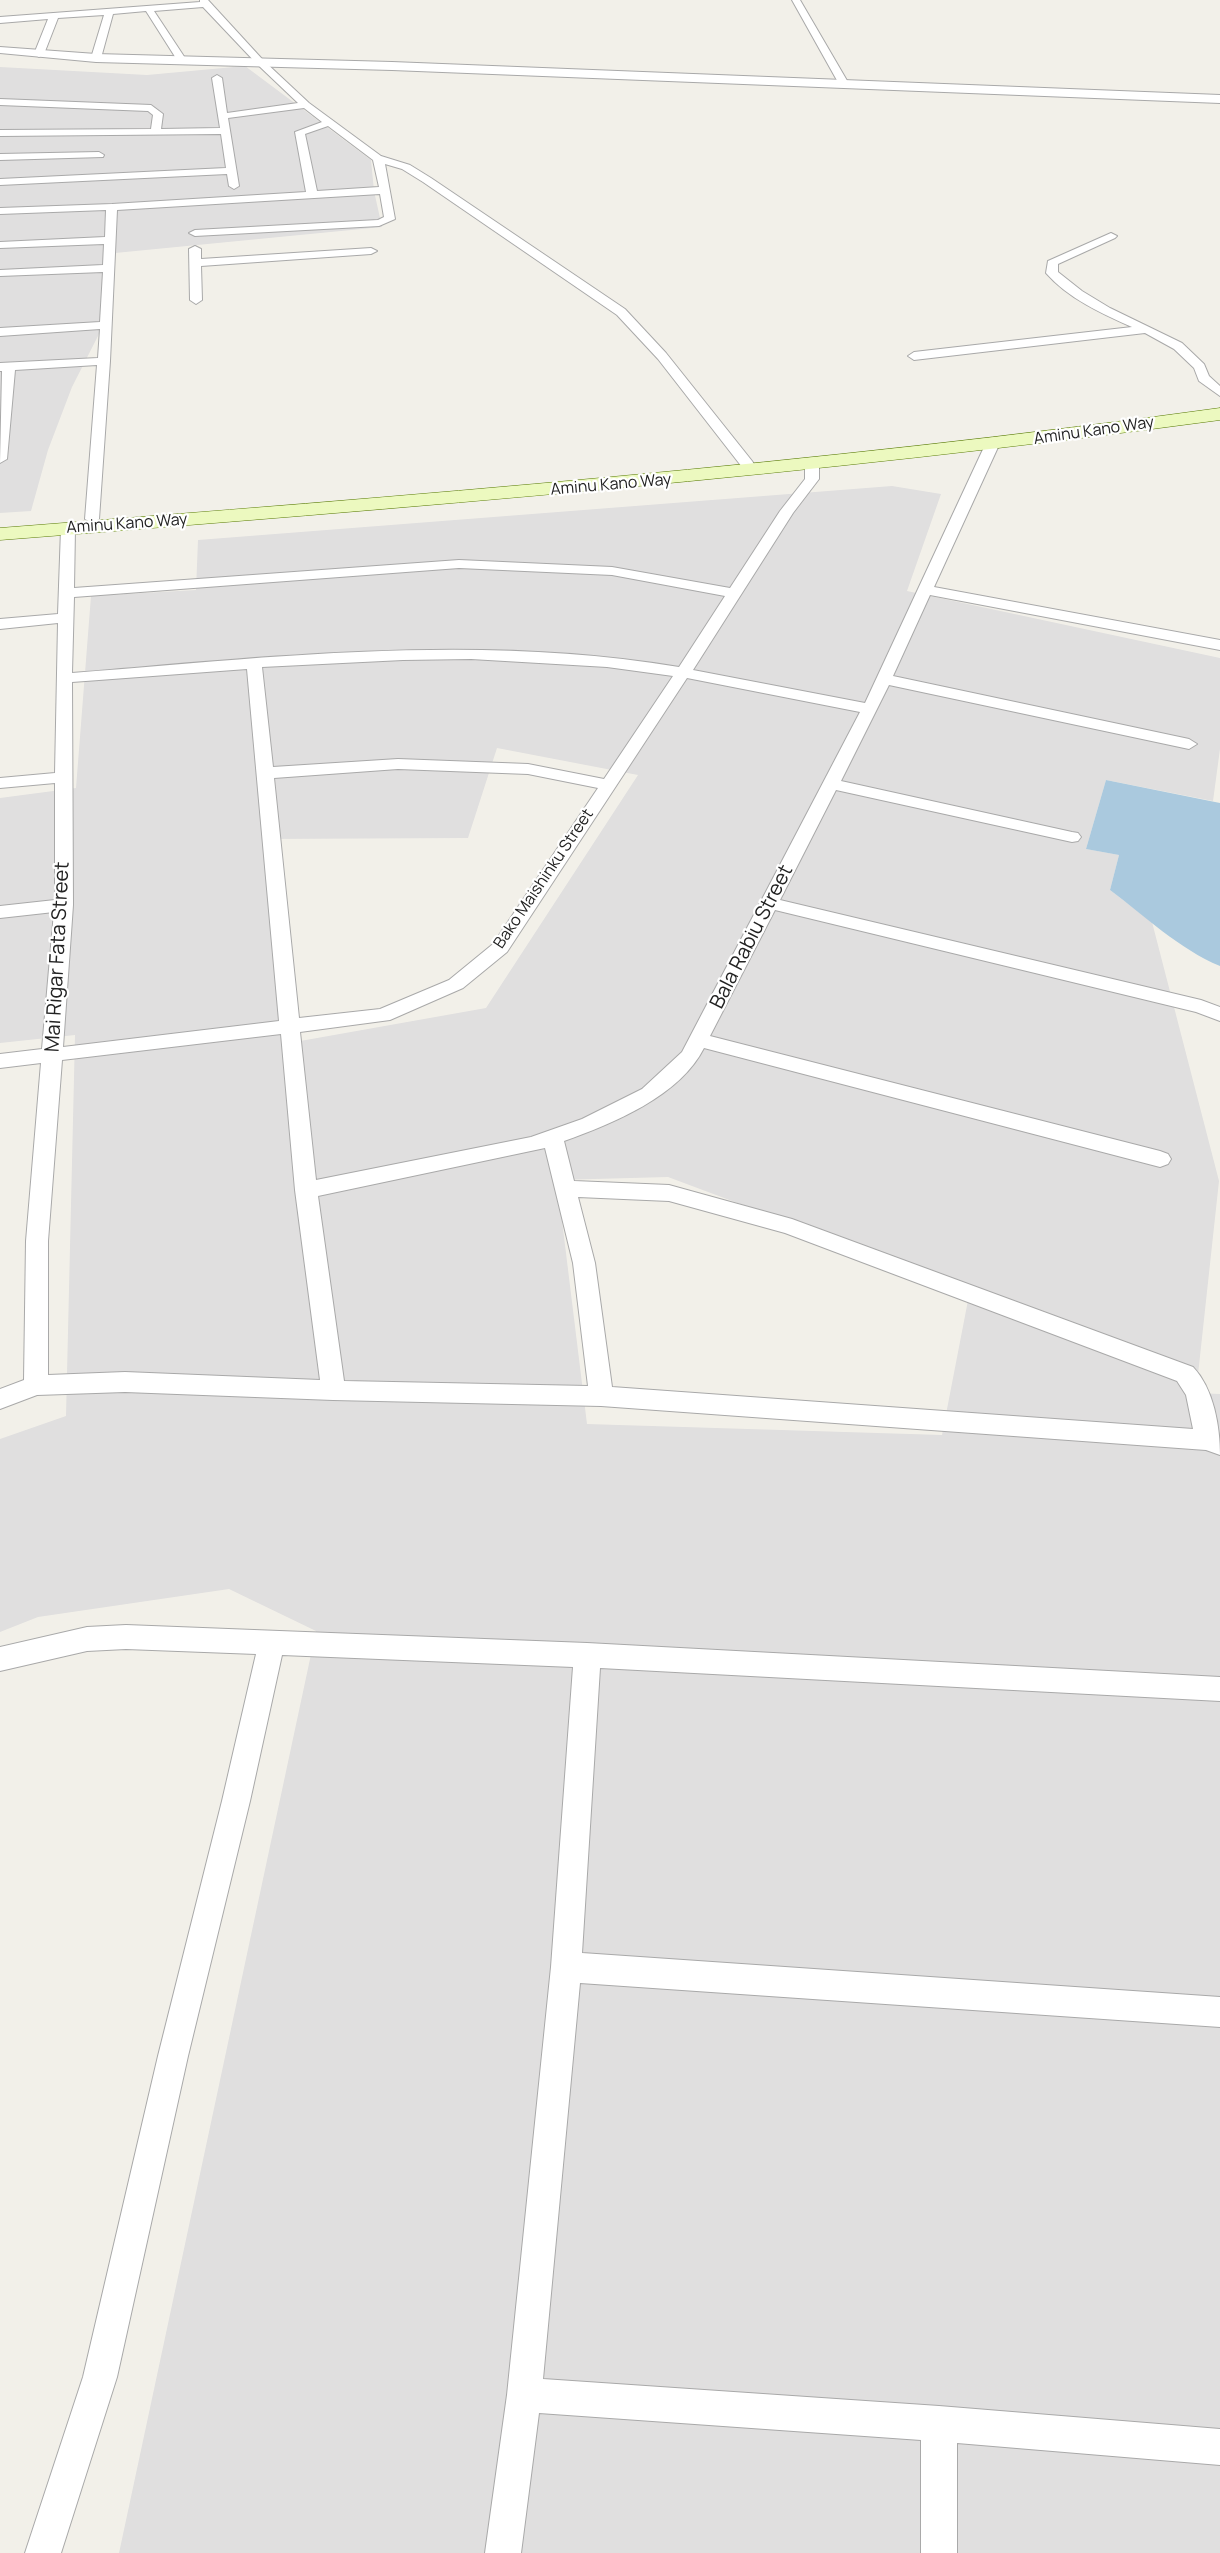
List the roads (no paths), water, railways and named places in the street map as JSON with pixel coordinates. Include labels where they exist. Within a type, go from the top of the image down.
[{"type":"main road","name":"Aminu Kano Way","points":[[711,471],[747,464],[1220,409]]},
{"type":"main road","name":"Aminu Kano Way","points":[[0,534],[68,529],[135,520],[454,499],[711,471],[812,465],[992,445],[1220,414]]},
{"type":"main road","name":"Aminu Kano Way","points":[[0,525],[92,519],[135,520]]},
{"type":"street","points":[[796,0],[844,84]]},
{"type":"street","points":[[0,20],[54,16],[75,11],[109,11],[204,2],[260,62],[329,123],[377,158],[406,167],[420,176],[621,312],[662,356],[747,464]]},
{"type":"street","points":[[148,8],[182,61]]},
{"type":"street","points":[[96,57],[109,11]]},
{"type":"street","points":[[39,54],[54,16]]},
{"type":"street","points":[[0,50],[182,61],[260,62],[1220,99]]},
{"type":"street","points":[[217,78],[236,199]]},
{"type":"street","points":[[0,102],[151,108],[158,114],[155,132]]},
{"type":"street","points":[[224,116],[306,105]]},
{"type":"street","points":[[312,195],[300,132],[329,123]]},
{"type":"street","points":[[0,133],[226,131]]},
{"type":"street","points":[[91,178],[104,133]]},
{"type":"street","points":[[0,158],[99,156]]},
{"type":"street","points":[[0,211],[112,207],[195,217],[383,223],[390,219],[377,158]]},
{"type":"street","points":[[0,182],[233,171]]},
{"type":"street","points":[[195,217],[236,199],[385,190]]},
{"type":"street","points":[[92,519],[104,361],[112,207]]},
{"type":"street","points":[[195,217],[196,300]]},
{"type":"street","points":[[1111,236],[1052,263],[1052,273],[1059,281],[1087,300],[1178,346],[1200,368],[1203,378],[1220,392]]},
{"type":"street","points":[[0,245],[109,240]]},
{"type":"street","points":[[195,263],[371,251]]},
{"type":"street","points":[[0,273],[108,268]]},
{"type":"street","points":[[0,332],[105,325]]},
{"type":"street","points":[[914,356],[1147,329]]},
{"type":"street","points":[[1,450],[4,367],[104,361]]},
{"type":"street","name":"Bala Rabiu Street","points":[[306,1190],[534,1144],[589,1124],[649,1094],[690,1056],[870,709],[992,445]]},
{"type":"street","name":"Bako Maishinku Street","points":[[0,1061],[290,1028],[383,1015],[456,984],[500,948],[683,673],[786,511],[812,478],[812,465]]},
{"type":"street","name":"Mai Rigar Fata Street","points":[[36,1385],[37,1241],[64,904],[64,678],[68,529]]},
{"type":"street","points":[[66,592],[459,564],[612,571],[734,593]]},
{"type":"street","points":[[925,590],[1220,645]]},
{"type":"street","points":[[0,624],[65,618]]},
{"type":"street","points":[[64,678],[386,656],[501,657],[605,662],[683,673],[870,709]]},
{"type":"street","points":[[254,664],[306,1190],[333,1390]]},
{"type":"street","points":[[884,679],[1189,744]]},
{"type":"street","points":[[265,773],[398,764],[528,769],[608,785]]},
{"type":"street","points":[[0,783],[63,777]]},
{"type":"street","points":[[831,784],[1072,837]]},
{"type":"street","points":[[770,903],[1201,1007],[1220,1014]]},
{"type":"street","points":[[0,912],[64,904]]},
{"type":"street","points":[[698,1040],[1161,1159]]},
{"type":"street","points":[[553,1137],[584,1263],[601,1396]]},
{"type":"street","points":[[0,1399],[36,1385],[125,1382],[333,1390],[601,1396],[1214,1442],[1191,1379],[1185,1374],[792,1227],[704,1201],[658,1192],[566,1188]]},
{"type":"street","points":[[0,1659],[87,1639],[126,1637],[587,1655],[1220,1689]]},
{"type":"street","points":[[43,2553],[100,2378],[173,2056],[236,1801],[272,1642]]},
{"type":"street","points":[[503,2553],[524,2395],[566,1967],[587,1655]]},
{"type":"street","points":[[566,1967],[1220,2012]]},
{"type":"street","points":[[524,2395],[939,2424],[1220,2447]]},
{"type":"street","points":[[939,2424],[939,2553]]},
{"type":"water","points":[[1106,780],[1220,803],[1220,966],[1190,951],[1110,890],[1119,855],[1086,849]]}]
